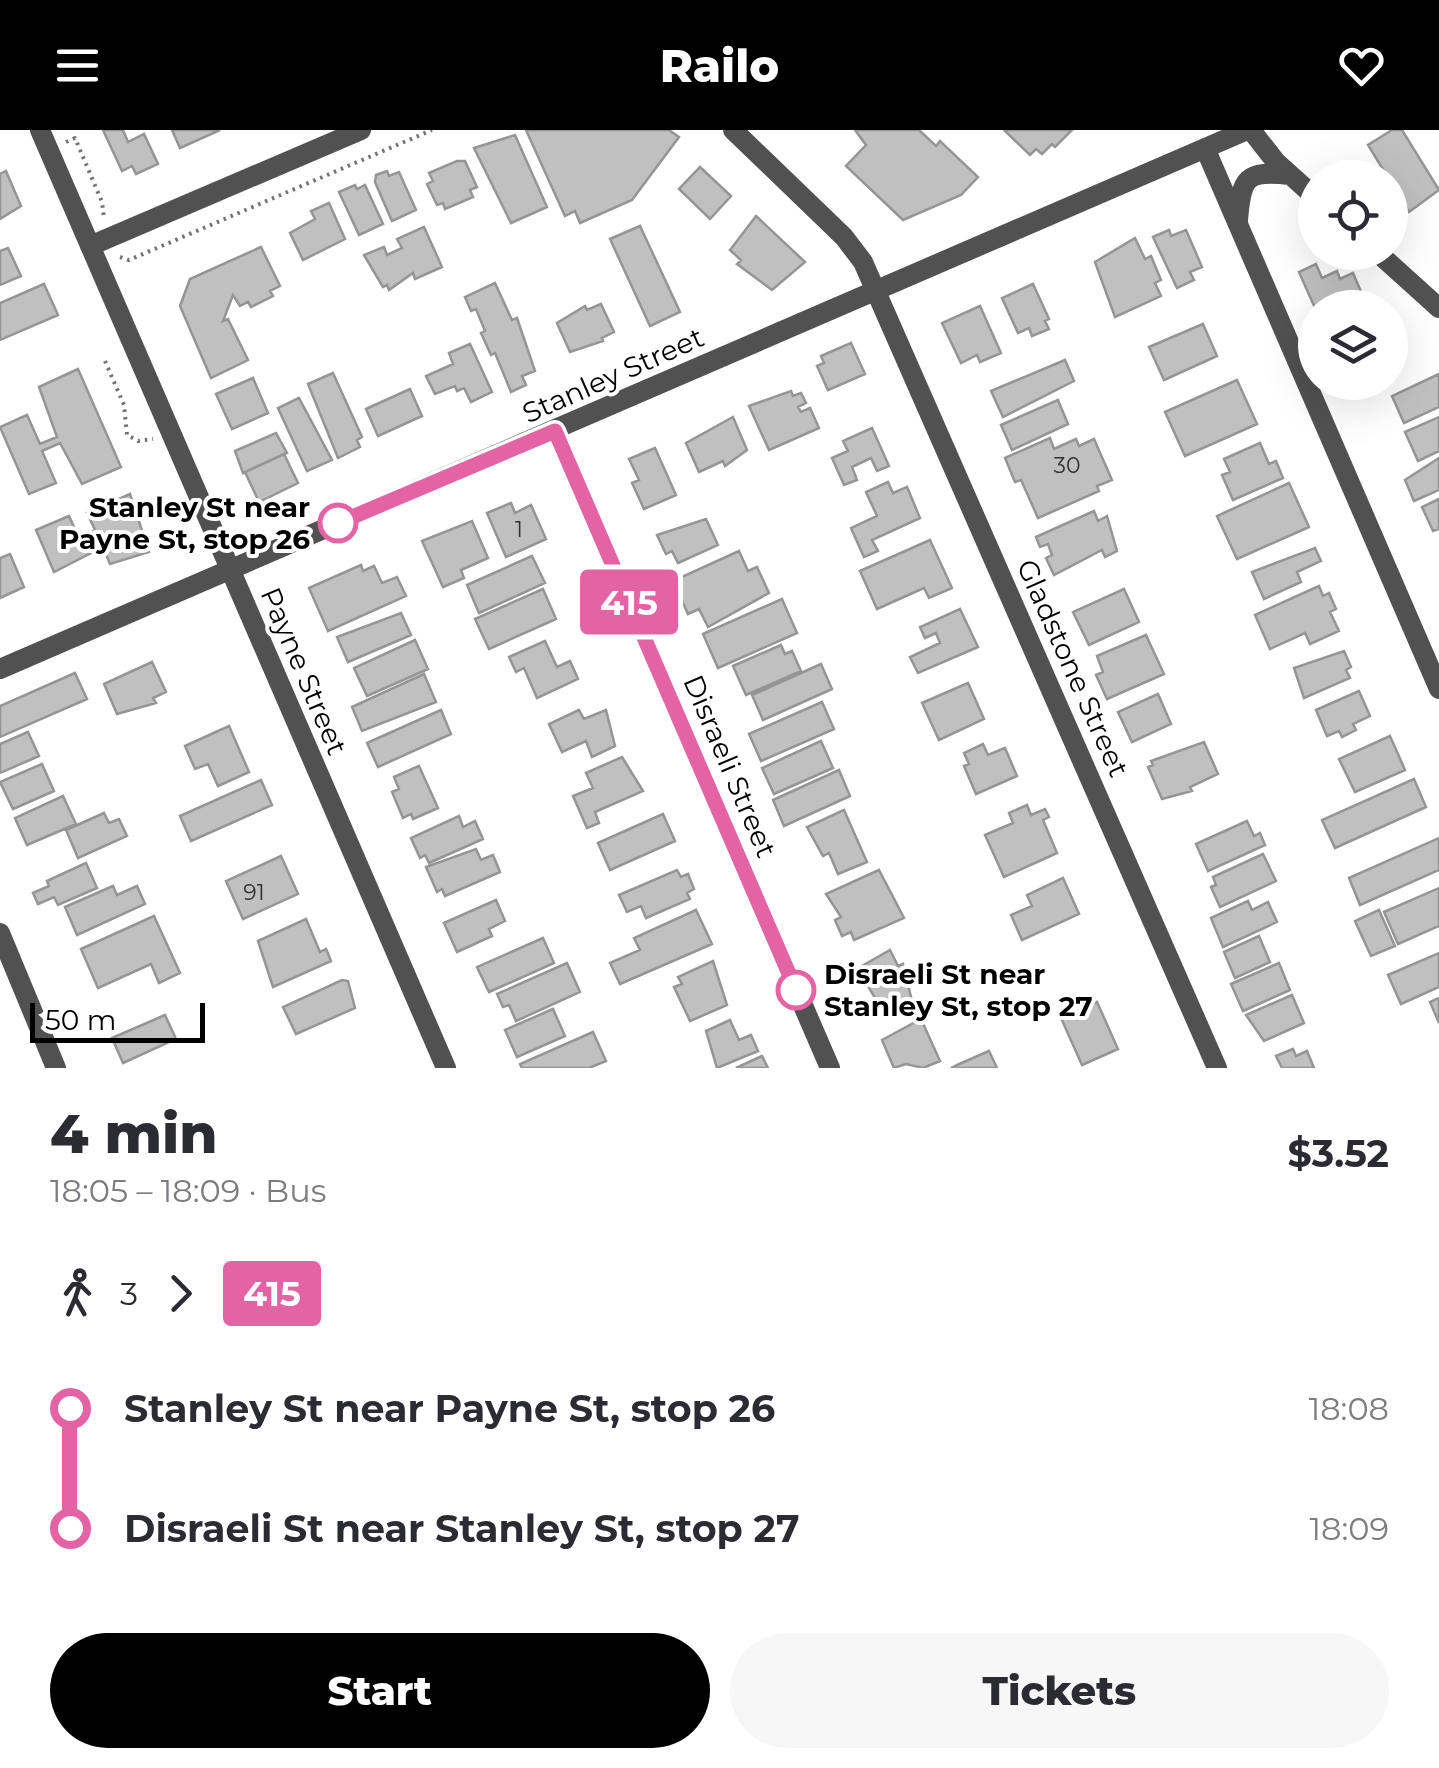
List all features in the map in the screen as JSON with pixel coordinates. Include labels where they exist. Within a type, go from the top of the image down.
[{"type":"street","name":"Payne Street","points":[[40,130],[446,1068]]},
{"type":"street","points":[[90,246],[360,130]]},
{"type":"street","name":"Gladstone Street","points":[[733,130],[844,237],[877,290],[1217,1068]]},
{"type":"street","points":[[1243,131],[1298,182]]},
{"type":"street","name":"Stanley Street","points":[[0,669],[1243,131]]},
{"type":"street","points":[[1205,148],[1439,688]]},
{"type":"street","points":[[1238,224],[1240,193],[1248,178],[1264,172],[1290,175]]},
{"type":"street","points":[[1397,270],[1439,308]]},
{"type":"street","name":"Disraeli Street","points":[[555,431],[830,1068]]},
{"type":"street","points":[[0,933],[56,1068]]},
{"type":"path","points":[[120,257],[129,260],[432,130]]},
{"type":"path","points":[[62,144],[75,138],[102,202],[104,219]]},
{"type":"path","points":[[105,361],[124,405],[129,438],[148,441],[172,434]]},
{"type":"building","points":[[103,130],[123,130],[128,142],[144,134],[158,164],[136,174],[132,166],[122,171]]},
{"type":"building","points":[[172,130],[220,130],[180,148]]},
{"type":"building","points":[[526,130],[669,130],[679,137],[632,200],[580,223],[575,211],[565,216]]},
{"type":"building","points":[[855,130],[919,130],[936,146],[940,141],[978,177],[961,195],[903,220],[846,166],[866,145]]},
{"type":"building","points":[[1004,130],[1072,130],[1055,147],[1052,144],[1042,154],[1036,149],[1030,155]]},
{"type":"building","points":[[1392,130],[1402,130],[1439,190],[1409,212],[1408,160],[1377,160],[1368,145]]},
{"type":"building","points":[[515,135],[547,207],[511,223],[474,148]]},
{"type":"building","points":[[465,161],[477,187],[470,190],[473,197],[445,209],[443,203],[437,205],[427,184],[433,181],[429,173]]},
{"type":"building","points":[[700,167],[731,196],[710,219],[679,189]]},
{"type":"building","points":[[6,171],[21,206],[0,219],[0,174]]},
{"type":"building","points":[[387,171],[389,176],[399,172],[416,210],[392,221],[375,182],[376,175]]},
{"type":"building","points":[[355,185],[357,189],[365,185],[383,224],[359,235],[339,192]]},
{"type":"building","points":[[329,203],[345,239],[303,260],[290,233],[315,219],[311,211]]},
{"type":"building","points":[[756,216],[805,262],[772,290],[737,264],[741,260],[730,250]]},
{"type":"building","points":[[640,226],[680,312],[650,326],[610,239]]},
{"type":"building","points":[[424,227],[442,267],[415,279],[413,273],[389,290],[387,285],[383,287],[364,255],[384,247],[387,255],[402,248],[397,239]]},
{"type":"building","points":[[1169,230],[1171,236],[1186,230],[1202,267],[1190,272],[1194,280],[1177,288],[1153,237]]},
{"type":"building","points":[[1135,238],[1145,259],[1151,256],[1161,280],[1155,283],[1161,296],[1115,317],[1095,262]]},
{"type":"building","points":[[261,247],[280,286],[270,291],[273,296],[251,307],[248,302],[240,306],[233,295],[223,321],[228,319],[248,360],[211,378],[180,306],[190,279]]},
{"type":"building","points":[[8,248],[21,276],[0,285],[0,251]]},
{"type":"building","points":[[1319,270],[1322,278],[1337,271],[1340,279],[1353,273],[1360,290],[1307,290],[1299,272]]},
{"type":"building","points":[[495,283],[512,320],[517,318],[535,371],[522,376],[526,385],[511,392],[495,353],[491,355],[481,333],[485,331],[476,309],[471,311],[465,297]]},
{"type":"building","points":[[44,284],[58,315],[0,340],[0,303]]},
{"type":"building","points":[[1033,284],[1049,319],[1045,321],[1049,329],[1032,336],[1029,328],[1018,333],[1002,298]]},
{"type":"building","points":[[601,304],[614,332],[603,341],[570,352],[557,323],[585,306],[587,310]]},
{"type":"building","points":[[980,306],[1001,353],[980,362],[977,355],[961,363],[942,323]]},
{"type":"building","points":[[1203,324],[1217,356],[1164,380],[1149,347]]},
{"type":"building","points":[[851,343],[865,374],[828,390],[817,366],[824,363],[821,356]]},
{"type":"building","points":[[470,344],[492,392],[471,402],[464,388],[457,391],[455,386],[435,394],[426,376],[453,364],[449,353]]},
{"type":"building","points":[[1065,360],[1074,381],[1003,417],[991,391]]},
{"type":"building","points":[[78,369],[121,467],[82,484],[60,443],[42,451],[56,483],[29,494],[0,427],[27,415],[40,444],[57,437],[39,387]]},
{"type":"building","points":[[333,373],[362,437],[357,440],[360,447],[338,458],[308,384]]},
{"type":"building","points":[[1439,374],[1439,407],[1404,423],[1394,400],[1408,400],[1408,389]]},
{"type":"building","points":[[253,378],[268,413],[232,429],[216,394]]},
{"type":"building","points":[[1237,380],[1257,424],[1185,456],[1165,412]]},
{"type":"building","points":[[410,389],[422,416],[378,436],[366,409]]},
{"type":"building","points":[[791,391],[793,396],[801,393],[806,403],[798,407],[801,412],[810,408],[819,428],[769,450],[749,406]]},
{"type":"building","points":[[299,398],[332,460],[307,471],[278,408]]},
{"type":"building","points":[[1058,400],[1068,424],[1012,450],[1001,425]]},
{"type":"building","points":[[733,417],[747,450],[725,466],[723,461],[699,472],[686,443]]},
{"type":"building","points":[[1439,417],[1439,451],[1418,461],[1405,432]]},
{"type":"building","points":[[872,428],[889,466],[877,471],[871,458],[852,467],[857,480],[844,485],[832,458],[848,451],[843,441]]},
{"type":"building","points":[[276,433],[287,453],[243,473],[235,451]]},
{"type":"building","points":[[1050,438],[1054,449],[1076,439],[1079,446],[1094,439],[1112,480],[1097,486],[1099,491],[1038,518],[1021,480],[1015,482],[1005,458]]},
{"type":"building","points":[[1260,443],[1269,464],[1276,461],[1283,478],[1233,500],[1222,475],[1230,472],[1224,459]]},
{"type":"building","points":[[655,448],[676,495],[644,509],[632,483],[639,480],[629,459]]},
{"type":"building","points":[[284,454],[298,483],[259,502],[245,472]]},
{"type":"building","points":[[1439,458],[1439,490],[1414,501],[1405,480]]},
{"type":"building","points":[[888,482],[893,493],[907,487],[920,518],[872,540],[878,551],[864,557],[851,528],[877,516],[866,492]]},
{"type":"building","points":[[1289,483],[1309,527],[1237,559],[1217,516]]},
{"type":"building","points":[[130,494],[149,552],[110,564],[103,547],[54,572],[36,530],[69,516],[79,538],[95,530],[87,513]]},
{"type":"building","points":[[1439,499],[1439,529],[1433,531],[1422,507]]},
{"type":"building","points":[[511,503],[515,513],[531,505],[546,539],[506,557],[487,513]]},
{"type":"building","points":[[1094,511],[1098,521],[1107,516],[1117,551],[1105,557],[1102,550],[1054,575],[1046,558],[1052,555],[1048,544],[1040,547],[1036,537]]},
{"type":"building","points":[[706,519],[718,545],[678,563],[672,551],[666,554],[657,535]]},
{"type":"building","points":[[472,521],[488,558],[461,570],[464,578],[443,587],[422,541]]},
{"type":"building","points":[[930,540],[952,588],[929,598],[924,588],[877,609],[860,571]]},
{"type":"building","points":[[1315,548],[1321,561],[1297,572],[1301,582],[1264,599],[1252,572]]},
{"type":"building","points":[[739,551],[748,571],[757,567],[769,593],[708,627],[699,609],[688,614],[679,594],[670,598],[664,585]]},
{"type":"building","points":[[10,554],[24,587],[0,598],[0,558]]},
{"type":"building","points":[[532,556],[545,583],[479,613],[467,585]]},
{"type":"building","points":[[361,565],[363,571],[374,566],[382,583],[397,577],[406,596],[328,631],[309,588]]},
{"type":"building","points":[[1319,586],[1323,596],[1329,593],[1336,609],[1330,612],[1339,631],[1310,644],[1305,633],[1270,649],[1255,615]]},
{"type":"building","points":[[543,589],[556,619],[489,649],[475,619]]},
{"type":"building","points":[[1124,589],[1139,622],[1089,645],[1073,612]]},
{"type":"building","points":[[782,599],[797,633],[718,668],[703,634]]},
{"type":"building","points":[[960,609],[978,647],[918,673],[910,657],[940,643],[936,633],[925,638],[920,627]]},
{"type":"building","points":[[401,613],[411,635],[348,662],[337,637]]},
{"type":"building","points":[[1146,635],[1164,674],[1107,699],[1096,675],[1103,672],[1097,656]]},
{"type":"building","points":[[415,640],[428,669],[367,696],[354,668]]},
{"type":"building","points":[[545,641],[557,667],[570,661],[578,679],[537,698],[524,668],[516,672],[509,657]]},
{"type":"building","points":[[781,645],[785,654],[792,651],[801,671],[746,695],[733,666]]},
{"type":"building","points":[[1344,651],[1351,667],[1346,670],[1350,678],[1304,698],[1294,668]]},
{"type":"building","points":[[152,662],[166,692],[153,698],[156,703],[117,714],[104,684]]},
{"type":"building","points":[[821,664],[832,689],[763,720],[752,695]]},
{"type":"building","points":[[75,673],[87,699],[0,737],[0,706]]},
{"type":"building","points":[[424,674],[436,702],[362,731],[352,707]]},
{"type":"building","points":[[968,683],[984,719],[939,740],[922,703]]},
{"type":"building","points":[[1359,691],[1370,716],[1353,724],[1356,730],[1342,737],[1339,731],[1327,736],[1316,710]]},
{"type":"building","points":[[1158,694],[1171,724],[1132,742],[1118,712]]},
{"type":"building","points":[[822,702],[834,729],[761,761],[749,734]]},
{"type":"building","points":[[441,710],[451,734],[378,767],[367,743]]},
{"type":"building","points":[[579,710],[584,719],[606,710],[615,746],[592,757],[586,741],[562,752],[549,724]]},
{"type":"building","points":[[229,726],[249,772],[218,786],[208,764],[195,769],[185,746]]},
{"type":"building","points":[[28,732],[39,756],[0,773],[0,744]]},
{"type":"building","points":[[1390,736],[1405,770],[1355,792],[1339,759]]},
{"type":"building","points":[[821,741],[833,768],[774,794],[762,768]]},
{"type":"building","points":[[1204,742],[1218,774],[1190,787],[1192,791],[1162,799],[1148,767],[1153,765],[1151,761]]},
{"type":"building","points":[[983,744],[988,755],[1005,748],[1017,776],[976,794],[964,766],[969,764],[964,753]]},
{"type":"building","points":[[622,757],[643,791],[595,812],[599,823],[587,828],[573,796],[593,788],[586,773]]},
{"type":"building","points":[[42,764],[54,791],[13,809],[0,782]]},
{"type":"building","points":[[419,766],[438,808],[413,819],[411,814],[403,818],[392,792],[399,789],[394,777]]},
{"type":"building","points":[[839,770],[850,796],[784,826],[773,800]]},
{"type":"building","points":[[1414,779],[1426,807],[1335,848],[1322,820]]},
{"type":"building","points":[[261,780],[272,805],[191,841],[180,816]]},
{"type":"building","points":[[63,796],[76,824],[27,845],[15,818]]},
{"type":"building","points":[[1027,805],[1031,815],[1045,809],[1049,817],[1043,820],[1057,853],[1004,877],[985,835],[1013,823],[1009,813]]},
{"type":"building","points":[[844,810],[867,862],[838,874],[829,853],[823,856],[807,827]]},
{"type":"building","points":[[104,813],[109,823],[119,819],[127,836],[78,858],[66,830]]},
{"type":"building","points":[[663,814],[675,841],[610,870],[598,843]]},
{"type":"building","points":[[459,816],[463,827],[475,821],[483,839],[429,863],[425,855],[420,858],[411,838]]},
{"type":"building","points":[[1247,821],[1254,836],[1260,833],[1265,845],[1208,871],[1196,844]]},
{"type":"building","points":[[1439,838],[1439,870],[1360,905],[1349,878]]},
{"type":"building","points":[[476,849],[481,860],[493,855],[500,872],[445,896],[442,889],[437,892],[426,867]]},
{"type":"building","points":[[1263,854],[1276,881],[1220,907],[1211,887],[1216,885],[1213,877]]},
{"type":"building","points":[[281,856],[298,894],[243,919],[226,881]]},
{"type":"building","points":[[86,863],[97,888],[58,905],[54,897],[38,904],[33,893],[49,886],[47,881]]},
{"type":"building","points":[[677,870],[681,877],[688,874],[694,889],[687,893],[690,899],[646,918],[641,906],[627,912],[619,895]]},
{"type":"building","points":[[879,870],[904,918],[854,940],[851,932],[842,936],[835,920],[841,917],[826,894]]},
{"type":"building","points":[[1063,878],[1079,914],[1022,940],[1011,915],[1032,906],[1027,895]]},
{"type":"building","points":[[113,886],[117,895],[137,886],[145,904],[77,935],[65,907]]},
{"type":"building","points":[[1439,888],[1439,926],[1398,944],[1384,912]]},
{"type":"building","points":[[496,900],[505,921],[489,929],[492,936],[457,952],[444,923]]},
{"type":"building","points":[[1248,901],[1252,910],[1268,902],[1277,922],[1223,947],[1211,918]]},
{"type":"building","points":[[696,910],[712,944],[620,984],[610,963],[640,950],[634,938]]},
{"type":"building","points":[[1379,910],[1395,946],[1371,956],[1355,921]]},
{"type":"building","points":[[154,916],[180,973],[159,983],[151,964],[98,988],[81,949]]},
{"type":"building","points":[[306,919],[320,952],[326,949],[331,961],[273,987],[258,941]]},
{"type":"building","points":[[1259,936],[1270,962],[1235,978],[1224,952]]},
{"type":"building","points":[[543,938],[554,963],[489,992],[477,967]]},
{"type":"building","points":[[890,950],[898,966],[903,964],[911,997],[882,1010],[862,976],[862,966]]},
{"type":"building","points":[[1439,953],[1439,987],[1401,1004],[1388,975]]},
{"type":"building","points":[[713,961],[727,1005],[690,1021],[674,987],[682,984],[678,977]]},
{"type":"building","points":[[567,963],[580,992],[516,1021],[509,1005],[503,1007],[497,994]]},
{"type":"building","points":[[1279,963],[1290,990],[1243,1011],[1231,984]]},
{"type":"building","points":[[342,980],[348,981],[355,1008],[296,1034],[283,1007]]},
{"type":"building","points":[[1292,995],[1304,1023],[1264,1041],[1246,1015]]},
{"type":"building","points":[[1439,998],[1439,1023],[1430,1002]]},
{"type":"building","points":[[1097,1002],[1118,1049],[1082,1065],[1061,1018]]},
{"type":"building","points":[[553,1009],[565,1036],[517,1057],[505,1030]]},
{"type":"building","points":[[165,1015],[176,1039],[123,1063],[112,1038]]},
{"type":"building","points":[[921,1019],[940,1061],[923,1068],[906,1064],[894,1068],[882,1040]]},
{"type":"building","points":[[730,1020],[739,1040],[751,1035],[758,1051],[717,1068],[706,1031]]},
{"type":"building","points":[[593,1032],[606,1061],[589,1068],[522,1068],[520,1064]]},
{"type":"building","points":[[1293,1049],[1296,1056],[1307,1051],[1314,1068],[1282,1068],[1276,1056]]},
{"type":"building","points":[[989,1051],[997,1068],[951,1068],[957,1065]]},
{"type":"building","points":[[762,1056],[768,1068],[736,1068]]},
{"type":"bus line","name":"415","points":[[338,523],[555,431],[796,990]]},
{"type":"place","name":"Stanley St near Payne St, stop 26","points":[[338,523]]},
{"type":"place","name":"Disraeli St near Stanley St, stop 27","points":[[796,990]]}]
